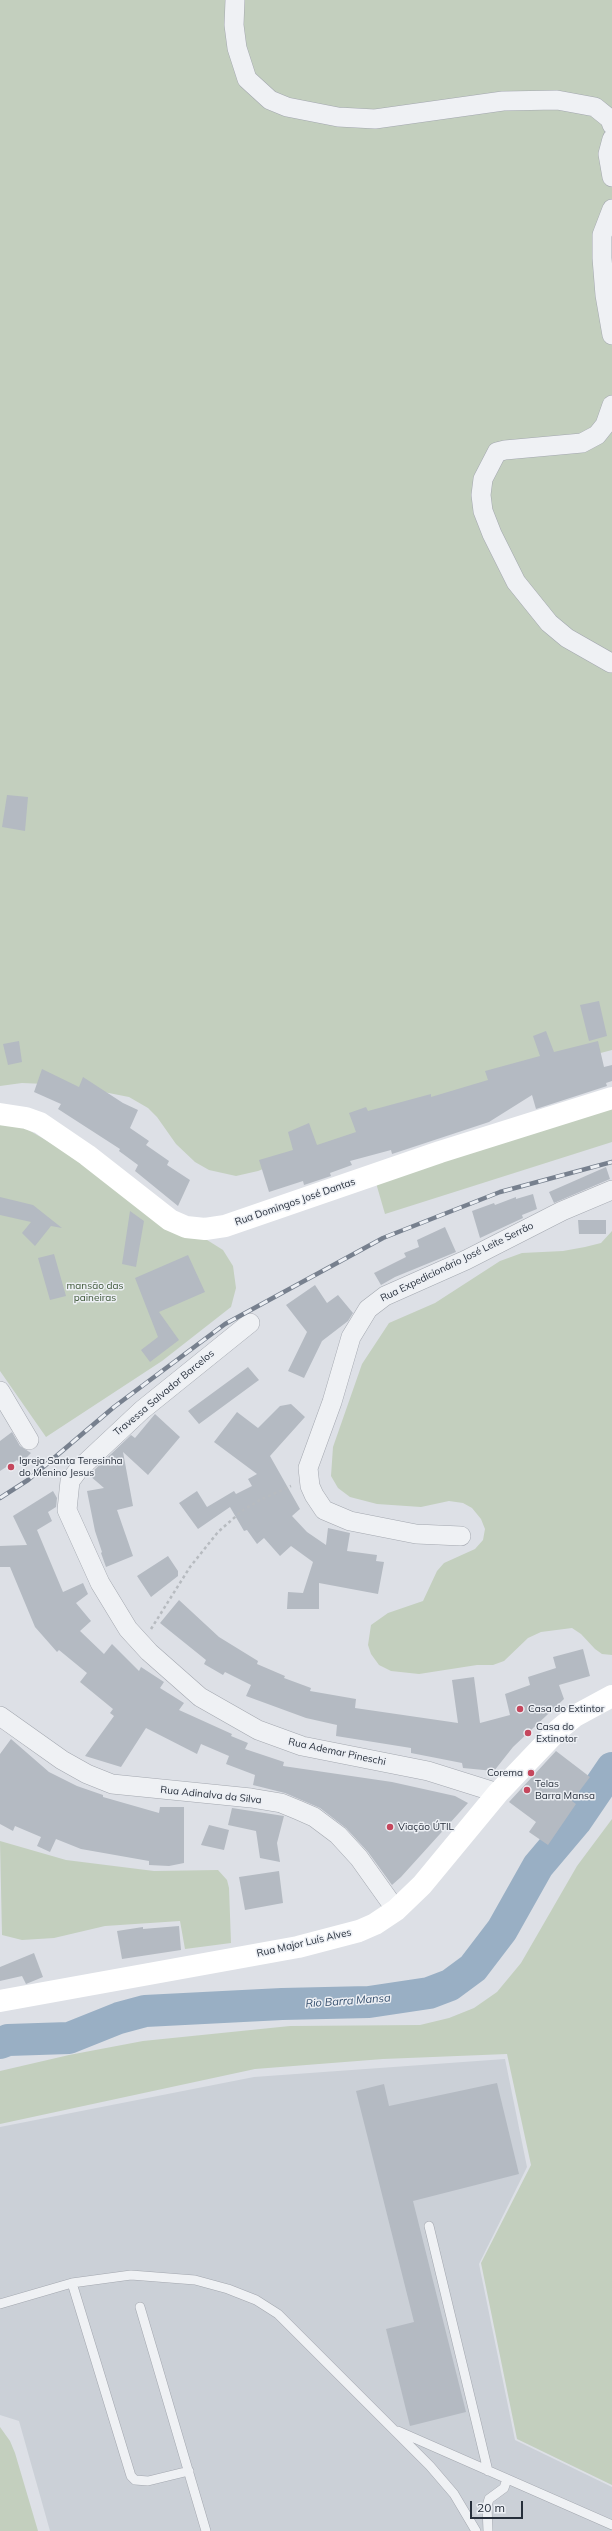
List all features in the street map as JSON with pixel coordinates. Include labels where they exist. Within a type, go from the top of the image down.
[{"type":"street","points":[[235,0],[234,25],[237,48],[247,79],[270,100],[287,107],[338,117],[375,119],[503,101],[557,100],[595,107],[610,119],[612,125]]},
{"type":"street","points":[[612,139],[608,154],[612,177]]},
{"type":"street","points":[[612,209],[602,235],[605,295],[612,335]]},
{"type":"street","points":[[611,663],[567,638],[549,623],[524,593],[501,556],[483,511],[481,495],[483,479],[497,452],[582,443],[597,435],[605,425],[612,405]]},
{"type":"street","name":"Rua Domingos José Dantas","points":[[0,1114],[26,1118],[40,1123],[87,1156],[170,1220],[186,1227],[205,1229],[225,1226],[433,1154],[612,1098]]},
{"type":"street","name":"Rua Expedicionário José Leite Serrão","points":[[461,1536],[410,1533],[372,1526],[335,1516],[324,1510],[318,1503],[309,1480],[311,1459],[332,1402],[351,1338],[364,1315],[374,1302],[466,1260],[524,1229],[612,1190]]},
{"type":"street","name":"Travessa Salvador Barcelos","points":[[67,1510],[70,1482],[79,1469],[142,1410],[250,1323]]},
{"type":"street","points":[[0,1391],[29,1440]]},
{"type":"street","name":"Rua Ademar Pineschi","points":[[67,1510],[89,1562],[113,1607],[141,1644],[200,1696],[258,1730],[302,1746],[428,1771],[498,1793]]},
{"type":"street","name":"Rua Major Luís Alves","points":[[0,2001],[298,1947],[359,1931],[396,1910],[422,1885],[498,1793],[558,1730],[575,1716],[612,1696]]},
{"type":"street","name":"Rua Adinalva da Silva","points":[[0,1716],[62,1760],[87,1774],[112,1784],[266,1800],[281,1803],[304,1812],[328,1827],[348,1845],[396,1910]]},
{"type":"lane","points":[[429,2226],[488,2471]]},
{"type":"lane","points":[[0,2304],[72,2283],[131,2275],[195,2280],[228,2289],[256,2300],[278,2314],[447,2485],[476,2531]]},
{"type":"lane","points":[[72,2283],[131,2476],[135,2480],[148,2481],[189,2471]]},
{"type":"lane","points":[[140,2307],[206,2531]]},
{"type":"lane","points":[[391,2428],[612,2525]]},
{"type":"lane","points":[[488,2531],[487,2506],[489,2499],[504,2488],[507,2479]]},
{"type":"path","points":[[141,1644],[190,1567],[230,1520],[262,1499],[309,1480]]},
{"type":"shaded area","points":[[505,2059],[527,2167],[479,2264],[515,2440],[612,2487],[612,2531],[50,2531],[19,2421],[0,2415],[0,2127],[254,2077]]},
{"type":"green space","points":[[0,0],[612,0],[612,1050],[475,1086],[258,1171],[236,1176],[209,1170],[195,1162],[176,1144],[157,1117],[148,1108],[129,1097],[68,1085],[22,1083],[0,1086]]},
{"type":"green space","points":[[612,1108],[612,1142],[385,1214],[376,1183]]},
{"type":"green space","name":"mansão das paineiras","points":[[0,1120],[11,1120],[70,1154],[223,1250],[233,1266],[236,1288],[231,1307],[162,1361],[46,1437],[0,1371]]},
{"type":"green space","points":[[612,1231],[612,1655],[602,1654],[595,1649],[581,1634],[572,1628],[541,1632],[528,1638],[504,1661],[493,1665],[477,1665],[419,1674],[391,1671],[379,1665],[371,1654],[368,1645],[371,1625],[388,1613],[423,1601],[437,1571],[444,1563],[475,1549],[483,1540],[485,1529],[481,1519],[472,1508],[463,1503],[449,1501],[421,1507],[377,1504],[350,1497],[338,1488],[331,1476],[333,1447],[362,1364],[389,1323],[435,1303],[500,1261],[522,1253],[563,1251],[601,1243]]},
{"type":"green space","points":[[612,1819],[612,2485],[517,2439],[481,2263],[531,2165],[507,2054],[383,2059],[255,2069],[0,2124],[0,2071],[69,2055],[143,2041],[290,2026],[420,2025],[449,2018],[474,2008],[497,1992],[521,1963],[577,1866]]},
{"type":"green space","points":[[0,1841],[66,1860],[154,1871],[218,1870],[227,1880],[229,1888],[231,1943],[185,1949],[180,1921],[105,1926],[54,1938],[22,1940],[2,1935]]},
{"type":"green space","points":[[0,2427],[10,2441],[15,2453],[38,2531],[0,2531]]},
{"type":"building","points":[[7,795],[28,797],[25,831],[2,827]]},
{"type":"building","points":[[599,1001],[607,1036],[589,1041],[580,1005]]},
{"type":"building","points":[[546,1031],[554,1052],[598,1041],[604,1067],[612,1065],[612,1081],[606,1083],[607,1086],[536,1109],[532,1095],[489,1122],[392,1154],[391,1150],[350,1161],[352,1165],[330,1173],[331,1176],[304,1185],[303,1181],[269,1192],[259,1160],[293,1150],[288,1132],[309,1123],[317,1145],[356,1132],[349,1113],[366,1107],[368,1111],[431,1094],[431,1097],[488,1080],[485,1071],[540,1056],[533,1036]]},
{"type":"building","points":[[19,1041],[22,1062],[8,1065],[3,1044]]},
{"type":"building","points":[[42,1069],[79,1087],[83,1077],[123,1103],[138,1110],[130,1128],[149,1141],[146,1145],[169,1161],[167,1165],[190,1180],[178,1206],[135,1171],[138,1165],[119,1151],[120,1149],[58,1109],[61,1104],[34,1092]]},
{"type":"building","points":[[606,1167],[610,1179],[554,1203],[549,1192]]},
{"type":"building","points":[[533,1194],[537,1209],[522,1215],[523,1218],[480,1238],[472,1211],[494,1203],[495,1205],[516,1197],[516,1199]]},
{"type":"building","points":[[0,1197],[33,1205],[62,1228],[51,1226],[35,1246],[22,1233],[31,1222],[0,1215]]},
{"type":"building","points":[[130,1211],[144,1221],[136,1267],[122,1264]]},
{"type":"building","points":[[578,1220],[606,1220],[606,1234],[579,1234]]},
{"type":"building","points":[[445,1227],[456,1252],[395,1277],[381,1285],[374,1273],[406,1257],[404,1253],[419,1247],[417,1240]]},
{"type":"building","points":[[54,1254],[66,1296],[50,1300],[38,1258]]},
{"type":"building","points":[[188,1255],[205,1292],[159,1312],[179,1340],[150,1362],[141,1350],[158,1337],[135,1278]]},
{"type":"building","points":[[315,1285],[327,1303],[338,1295],[353,1313],[348,1321],[322,1341],[304,1378],[288,1371],[307,1332],[286,1305]]},
{"type":"building","points":[[248,1367],[259,1380],[199,1424],[188,1411]]},
{"type":"building","points":[[291,1404],[305,1417],[270,1456],[300,1509],[292,1516],[307,1532],[326,1545],[328,1528],[350,1533],[347,1551],[377,1555],[376,1561],[384,1562],[378,1594],[319,1583],[319,1609],[287,1609],[288,1592],[303,1593],[313,1562],[291,1546],[280,1556],[264,1538],[257,1544],[247,1530],[244,1531],[230,1507],[198,1529],[179,1503],[197,1491],[207,1507],[234,1491],[236,1494],[252,1486],[248,1479],[257,1474],[214,1442],[237,1412],[258,1428],[280,1406]]},
{"type":"building","points":[[155,1414],[180,1437],[148,1475],[123,1452],[133,1506],[117,1510],[133,1556],[106,1567],[95,1531],[87,1491],[104,1488],[89,1475],[131,1435],[135,1438]]},
{"type":"building","points":[[12,1432],[20,1446],[31,1453],[20,1464],[17,1460],[0,1471],[0,1441]]},
{"type":"building","points":[[53,1491],[57,1498],[56,1507],[48,1512],[52,1521],[37,1530],[63,1592],[83,1583],[88,1594],[76,1603],[91,1621],[80,1631],[104,1654],[112,1644],[139,1671],[141,1667],[164,1682],[160,1688],[184,1703],[179,1710],[232,1734],[231,1736],[248,1743],[245,1749],[284,1762],[283,1766],[392,1782],[455,1796],[468,1803],[392,1885],[368,1852],[346,1828],[320,1808],[285,1793],[253,1785],[255,1775],[226,1764],[229,1756],[201,1744],[197,1754],[146,1728],[121,1767],[85,1756],[114,1716],[110,1713],[113,1709],[80,1682],[87,1673],[59,1650],[57,1652],[35,1627],[10,1567],[0,1567],[0,1546],[27,1545],[13,1516]]},
{"type":"building","points":[[168,1556],[178,1571],[178,1576],[151,1597],[137,1576]]},
{"type":"building","points":[[179,1600],[219,1637],[258,1661],[257,1664],[285,1676],[284,1678],[311,1688],[310,1691],[356,1699],[355,1708],[458,1723],[452,1680],[474,1677],[480,1723],[510,1715],[505,1694],[530,1685],[528,1677],[556,1668],[553,1657],[583,1649],[590,1676],[559,1685],[564,1699],[513,1747],[494,1771],[463,1768],[462,1763],[411,1753],[411,1748],[336,1736],[337,1725],[306,1718],[246,1696],[251,1685],[225,1672],[223,1675],[204,1664],[206,1660],[160,1623]]},
{"type":"building","points":[[11,1739],[49,1772],[77,1786],[103,1795],[103,1797],[159,1813],[160,1807],[184,1807],[184,1863],[169,1866],[149,1865],[149,1861],[81,1849],[56,1839],[50,1852],[37,1846],[41,1837],[15,1826],[13,1831],[0,1824],[0,1754]]},
{"type":"building","points":[[556,1751],[590,1777],[572,1801],[576,1804],[548,1845],[529,1832],[536,1822],[509,1802]]},
{"type":"building","points":[[232,1808],[284,1816],[277,1843],[280,1862],[260,1858],[256,1831],[228,1825]]},
{"type":"building","points":[[209,1825],[229,1830],[224,1850],[201,1845]]},
{"type":"building","points":[[279,1871],[283,1903],[245,1910],[239,1877]]},
{"type":"building","points":[[179,1926],[181,1950],[122,1959],[117,1931],[143,1927],[143,1929]]},
{"type":"building","points":[[34,1953],[43,1977],[26,1984],[22,1976],[0,1981],[0,1967]]},
{"type":"building","points":[[497,2083],[519,2174],[413,2201],[466,2412],[410,2426],[386,2329],[414,2322],[356,2091],[384,2084],[389,2106]]},
{"type":"waterway","name":"Rio Barra Mansa","points":[[0,2043],[8,2040],[69,2038],[119,2018],[145,2011],[282,2004],[369,2002],[429,1993],[450,1985],[473,1968],[502,1930],[538,1866],[576,1821],[612,1768]]},
{"type":"railway","points":[[0,1498],[28,1480],[114,1407],[225,1324],[383,1238],[500,1192],[612,1162]]},
{"type":"place","name":"Igreja Santa Teresinha do Menino Jesus","points":[[11,1467]]},
{"type":"place","name":"Casa do Extintor","points":[[520,1709]]},
{"type":"place","name":"Casa do Extinotor","points":[[528,1733]]},
{"type":"place","name":"Corema","points":[[531,1773]]},
{"type":"place","name":"Telas Barra Mansa","points":[[527,1790]]},
{"type":"place","name":"Viação ÚTIL","points":[[390,1827]]}]
